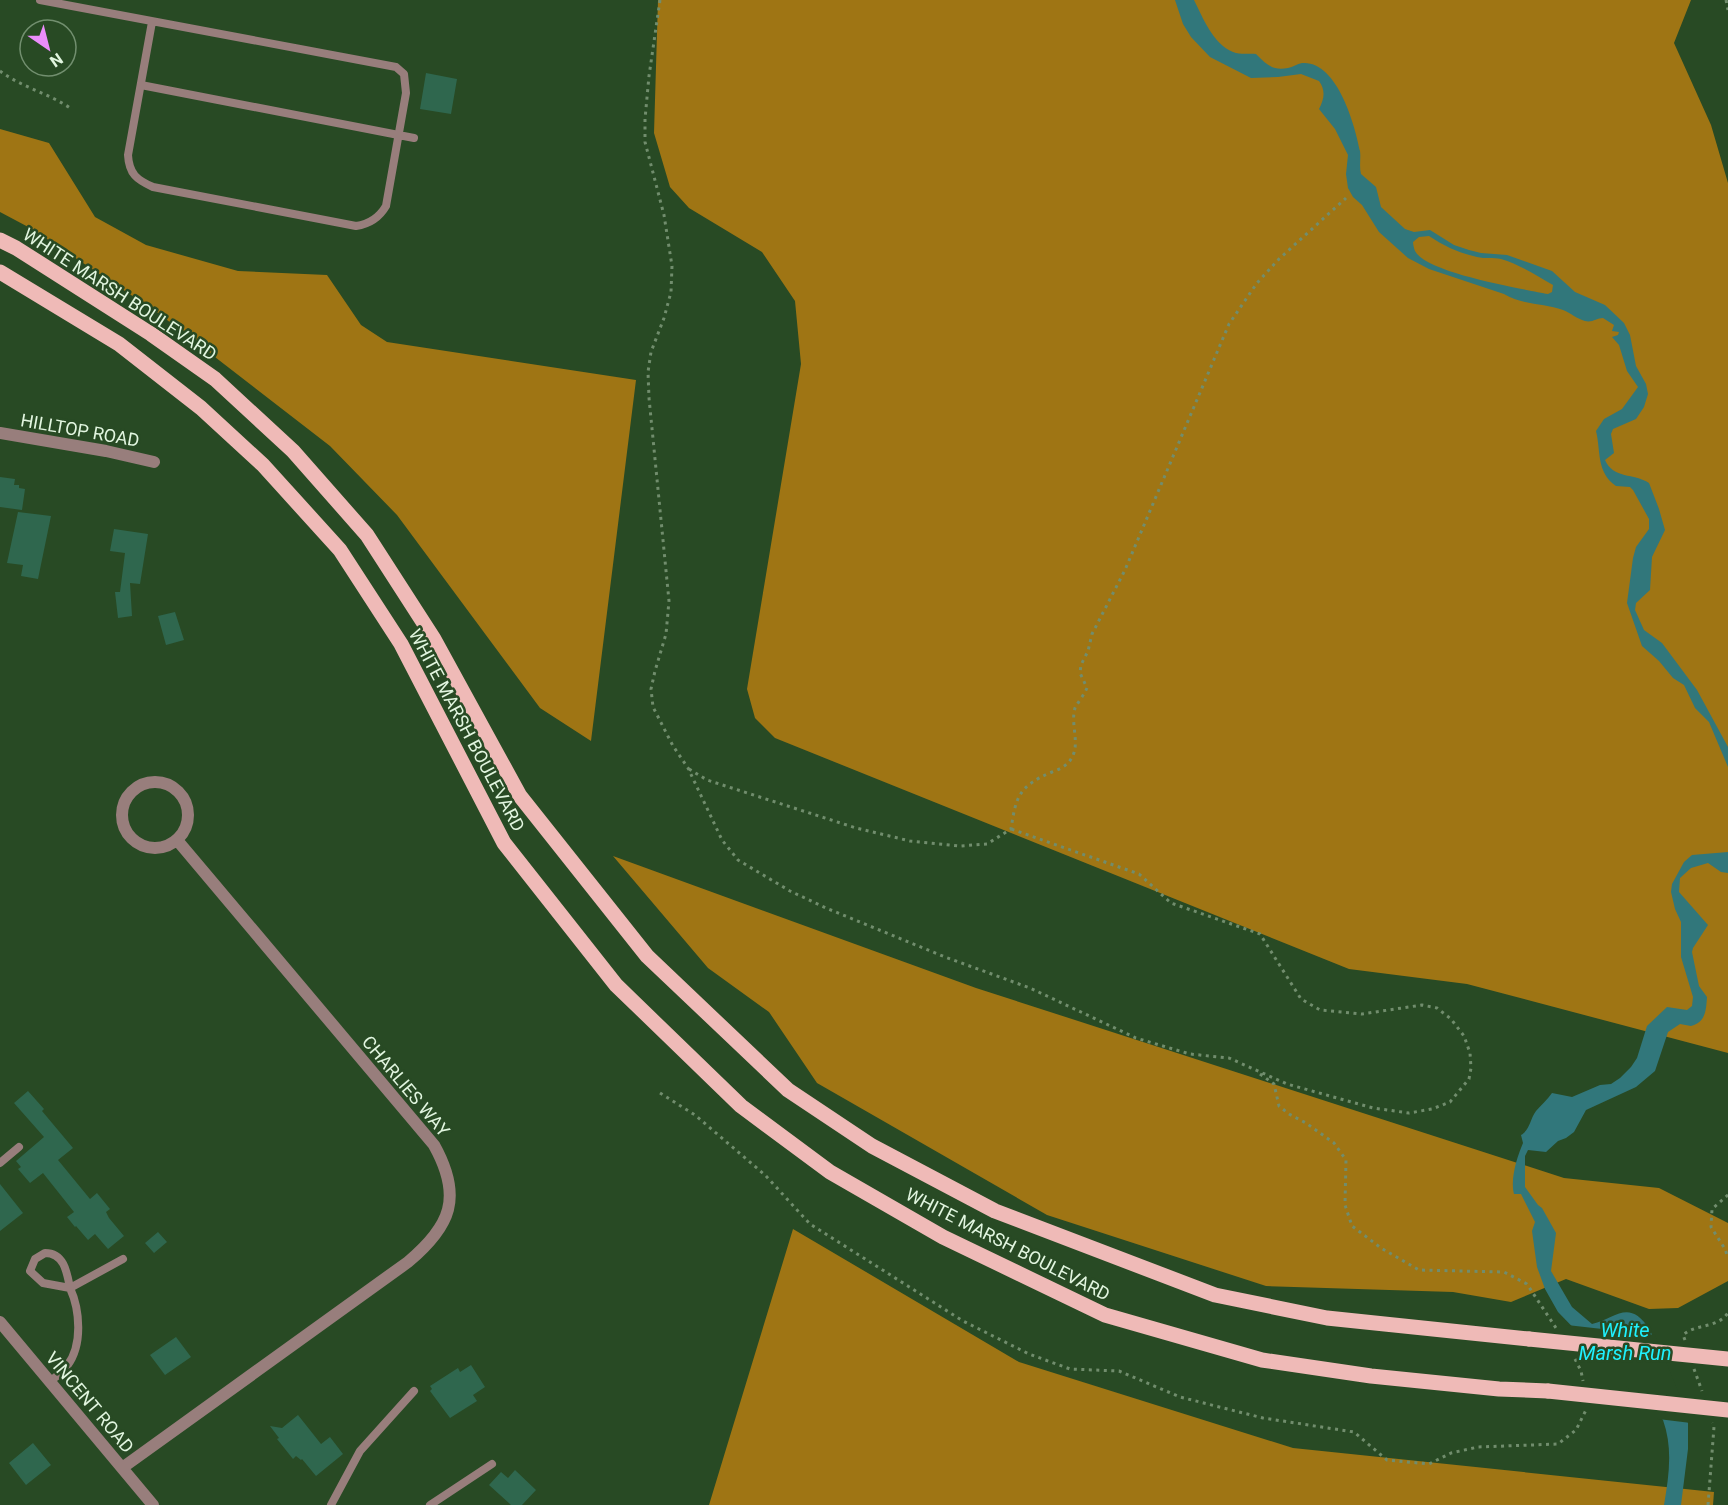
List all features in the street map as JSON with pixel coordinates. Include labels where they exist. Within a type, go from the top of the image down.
[{"type":"main road","name":"WHITE MARSH BOULEVARD","points":[[0,240],[26,254],[151,334],[215,379],[293,451],[367,535],[434,639],[520,796],[647,956],[788,1090],[872,1146],[995,1210],[1215,1295],[1328,1318],[1728,1359]]},
{"type":"main road","name":"WHITE MARSH BOULEVARD","points":[[0,272],[119,345],[201,408],[263,465],[340,550],[401,644],[504,843],[616,985],[741,1106],[830,1172],[943,1237],[1105,1315],[1262,1360],[1371,1376],[1499,1389],[1548,1391],[1728,1410]]},
{"type":"street","name":"HILLTOP ROAD","points":[[0,433],[106,451],[154,462]]},
{"type":"street","points":[[157,781],[168,784],[185,799],[188,820],[177,840],[168,846],[158,848],[147,847],[130,836],[124,827],[123,806],[135,788],[157,781]]},
{"type":"street","name":"CHARLIES WAY","points":[[122,1468],[408,1262],[428,1245],[443,1225],[448,1206],[449,1185],[443,1162],[434,1145],[177,840]]},
{"type":"street","name":"VINCENT ROAD","points":[[1,1324],[153,1505]]},
{"type":"lane","points":[[40,0],[396,67],[404,74],[406,83],[386,206],[377,218],[364,225],[356,225],[153,188],[138,180],[129,165],[128,155],[152,22]]},
{"type":"lane","points":[[141,85],[414,138]]},
{"type":"lane","points":[[0,1163],[19,1147]]},
{"type":"lane","points":[[50,1381],[69,1365],[77,1339],[77,1310],[70,1288],[66,1267],[61,1260],[53,1253],[45,1253],[35,1259],[30,1271],[36,1278],[43,1283],[70,1288],[123,1259]]},
{"type":"lane","points":[[331,1505],[360,1451],[414,1391]]},
{"type":"lane","points":[[430,1505],[492,1464]]},
{"type":"path","points":[[660,0],[649,76],[645,142],[664,215],[672,266],[671,292],[651,352],[648,372],[669,618],[651,689],[653,707],[673,746],[688,768],[722,840],[738,860],[790,891],[945,957],[1030,988],[1136,1038],[1190,1054],[1209,1054],[1229,1058],[1287,1084],[1373,1108],[1409,1113],[1450,1102],[1469,1079],[1470,1053],[1464,1036],[1451,1019],[1437,1008],[1422,1005],[1362,1014],[1320,1010],[1301,999],[1260,934],[1172,903],[1139,874],[1011,829]]},
{"type":"path","points":[[1726,0],[1728,10]]},
{"type":"path","points":[[0,71],[10,79],[53,97],[70,108]]},
{"type":"path","points":[[1011,829],[1014,804],[1023,790],[1040,777],[1060,769],[1071,759],[1076,739],[1075,708],[1087,688],[1080,673],[1081,665],[1088,651],[1092,634],[1125,570],[1229,324],[1257,283],[1279,259],[1346,198]]},
{"type":"path","points":[[688,768],[707,780],[855,828],[910,841],[960,846],[987,844],[1011,829]]},
{"type":"path","points":[[1728,1195],[1713,1209],[1711,1227],[1728,1258]]},
{"type":"shaded area","points":[[658,0],[1691,0],[1674,43],[1711,125],[1728,183],[1728,1053],[1467,984],[1349,969],[775,738],[755,718],[747,689],[801,364],[795,301],[762,252],[689,208],[670,187],[654,133]]},
{"type":"shaded area","points":[[0,129],[49,143],[95,217],[146,245],[238,271],[327,275],[361,325],[387,342],[636,380],[591,741],[540,708],[397,515],[330,446],[158,313],[32,229],[0,212]]},
{"type":"shaded area","points":[[613,856],[976,988],[1564,1178],[1659,1188],[1728,1223],[1728,1281],[1678,1308],[1649,1309],[1566,1279],[1511,1302],[1453,1292],[1266,1286],[1047,1215],[817,1083],[769,1012],[708,968]]},
{"type":"shaded area","points":[[793,1229],[1019,1362],[1293,1448],[1714,1492],[1713,1505],[709,1505]]},
{"type":"water","points":[[1175,0],[1194,0],[1209,30],[1226,48],[1236,53],[1256,54],[1274,68],[1283,69],[1302,63],[1314,65],[1325,72],[1342,96],[1349,111],[1360,151],[1361,174],[1376,187],[1381,207],[1405,229],[1414,232],[1430,230],[1454,245],[1481,253],[1507,255],[1552,271],[1575,292],[1605,305],[1624,323],[1630,335],[1636,366],[1646,384],[1648,394],[1644,407],[1636,419],[1613,429],[1611,434],[1614,453],[1605,460],[1618,473],[1649,483],[1665,530],[1652,557],[1650,590],[1636,603],[1635,610],[1644,630],[1662,643],[1697,690],[1728,747],[1728,767],[1709,722],[1695,708],[1684,685],[1673,678],[1642,646],[1627,603],[1633,558],[1636,547],[1649,529],[1649,519],[1633,490],[1630,487],[1616,486],[1605,474],[1600,461],[1596,431],[1604,419],[1622,409],[1638,387],[1627,371],[1619,345],[1612,337],[1618,335],[1619,332],[1612,331],[1614,325],[1603,318],[1585,321],[1563,310],[1511,298],[1429,269],[1408,258],[1379,232],[1348,188],[1346,174],[1348,155],[1335,129],[1319,109],[1324,95],[1319,81],[1301,74],[1251,78],[1210,57],[1191,37],[1183,24]],"holes":[[[1429,236],[1452,249],[1480,258],[1501,259],[1528,270],[1553,285],[1552,292],[1548,294],[1498,284],[1437,266],[1423,259],[1415,251],[1413,242],[1419,237]]]},
{"type":"water","name":"White Marsh Run","points":[[1728,852],[1728,873],[1721,872],[1708,863],[1691,868],[1680,878],[1679,892],[1708,925],[1692,952],[1699,986],[1707,997],[1705,1011],[1700,1022],[1691,1026],[1680,1024],[1668,1032],[1655,1071],[1636,1087],[1586,1110],[1574,1132],[1558,1141],[1546,1152],[1528,1150],[1525,1156],[1525,1187],[1542,1208],[1556,1233],[1551,1271],[1572,1307],[1592,1324],[1629,1312],[1643,1320],[1650,1330],[1688,1423],[1688,1449],[1681,1505],[1664,1505],[1669,1473],[1669,1452],[1663,1420],[1558,1312],[1545,1289],[1537,1267],[1532,1231],[1535,1222],[1521,1194],[1514,1194],[1514,1175],[1516,1161],[1523,1143],[1521,1135],[1536,1111],[1552,1093],[1572,1097],[1600,1085],[1611,1084],[1631,1067],[1637,1058],[1647,1026],[1667,1007],[1687,1010],[1692,1006],[1693,997],[1681,957],[1681,922],[1675,909],[1671,892],[1672,884],[1684,862],[1692,855]]},
{"type":"pier","points":[[1567,1325],[1655,1335],[1691,1423],[1658,1419]]},
{"type":"building","points":[[426,73],[457,79],[451,114],[420,109]]},
{"type":"building","points":[[0,477],[15,479],[14,485],[25,489],[22,510],[0,507]]},
{"type":"building","points":[[18,512],[51,516],[38,579],[21,576],[23,565],[7,563]]},
{"type":"building","points":[[114,529],[148,534],[140,584],[130,583],[132,616],[118,618],[115,592],[120,592],[125,553],[110,551]]},
{"type":"building","points":[[175,612],[184,640],[166,645],[158,616]]},
{"type":"building","points":[[28,1091],[73,1148],[58,1160],[90,1199],[97,1193],[110,1209],[106,1212],[109,1218],[124,1236],[108,1249],[95,1234],[88,1240],[75,1227],[67,1217],[74,1212],[43,1173],[30,1183],[18,1169],[21,1167],[16,1161],[44,1137],[14,1103]]},
{"type":"building","points":[[0,1184],[23,1213],[0,1231]]},
{"type":"building","points":[[158,1232],[167,1242],[154,1253],[145,1243]]},
{"type":"building","points":[[176,1337],[191,1357],[165,1375],[150,1355]]},
{"type":"building","points":[[471,1365],[485,1387],[473,1395],[477,1401],[450,1418],[430,1391],[432,1389],[430,1386],[458,1368],[460,1372]]},
{"type":"building","points":[[298,1415],[321,1444],[330,1437],[343,1454],[316,1476],[302,1459],[296,1456],[293,1459],[270,1426],[282,1428]]},
{"type":"building","points":[[33,1443],[51,1465],[26,1485],[9,1463]]},
{"type":"building","points":[[515,1470],[536,1490],[522,1505],[511,1505],[489,1485],[501,1472],[508,1478]]}]
